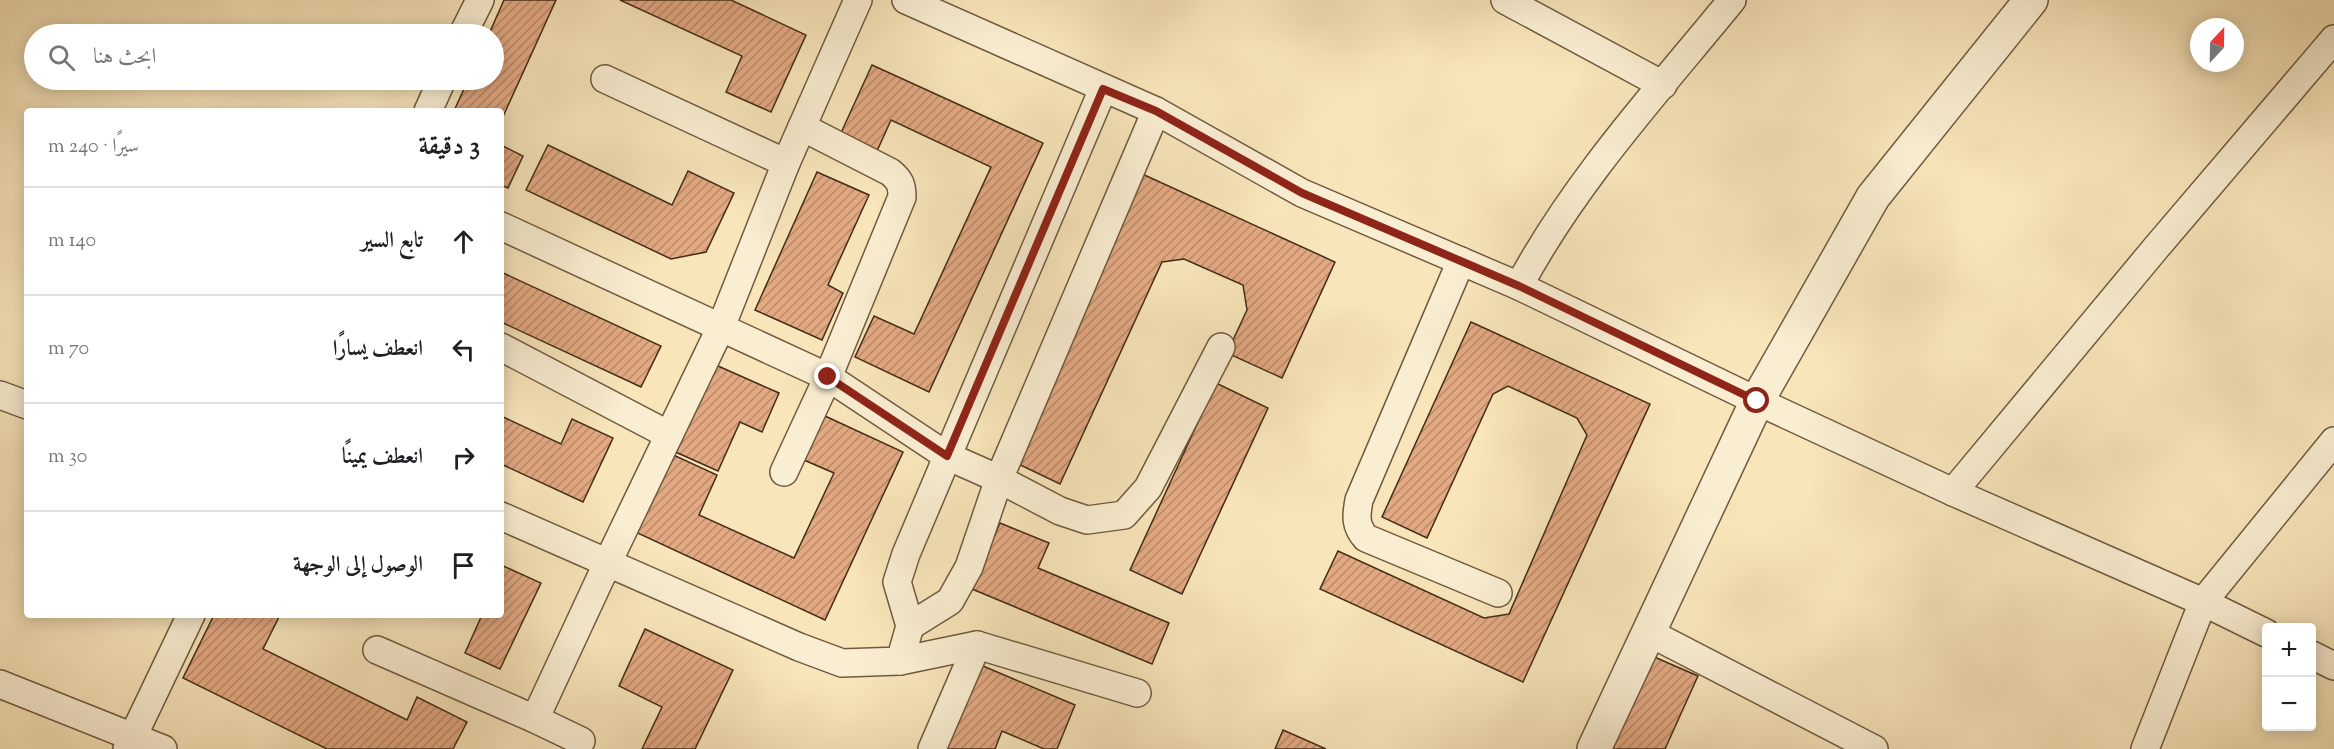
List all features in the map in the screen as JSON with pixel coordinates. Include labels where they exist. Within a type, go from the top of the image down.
[{"type":"street","points":[[469,24],[480,0]]},
{"type":"street","points":[[536,719],[607,564],[721,327],[786,163],[858,0]]},
{"type":"street","points":[[906,0],[1156,111],[1302,193],[1519,286],[1757,401],[1953,492],[2203,602],[2262,631]]},
{"type":"street","points":[[1506,0],[1663,85]]},
{"type":"street","points":[[1519,286],[1574,196],[1732,0]]},
{"type":"street","points":[[1594,749],[1757,401],[1873,197],[2031,0]]},
{"type":"street","points":[[1953,492],[2155,249],[2334,39]]},
{"type":"street","points":[[605,79],[786,163]]},
{"type":"street","points":[[900,661],[910,626],[897,582],[906,554],[1103,89]]},
{"type":"street","points":[[429,108],[437,90]]},
{"type":"street","points":[[910,626],[950,601],[969,567],[999,478],[1156,111]]},
{"type":"street","points":[[784,472],[828,377],[902,197],[902,185],[898,178],[890,172],[802,127]]},
{"type":"street","points":[[504,227],[828,377],[947,456],[999,478],[1060,511],[1087,520],[1124,515],[1148,488],[1221,347]]},
{"type":"street","points":[[1461,261],[1359,500],[1356,513],[1358,529],[1366,538],[1498,594]]},
{"type":"street","points":[[504,349],[669,435]]},
{"type":"street","points":[[0,395],[24,404]]},
{"type":"street","points":[[2145,749],[2203,602],[2334,441]]},
{"type":"street","points":[[504,517],[799,647],[842,663],[900,661],[977,645],[1137,693]]},
{"type":"street","points":[[130,743],[190,618]]},
{"type":"street","points":[[1648,632],[1874,749]]},
{"type":"street","points":[[932,749],[977,645]]},
{"type":"street","points":[[377,650],[581,741]]},
{"type":"street","points":[[2316,658],[2334,666]]},
{"type":"street","points":[[0,684],[130,743],[163,749]]},
{"type":"building","points":[[504,0],[556,0],[504,114],[504,108],[455,108],[463,90],[504,90],[504,24],[493,24]]},
{"type":"building","points":[[620,0],[731,0],[806,35],[771,112],[726,92],[742,56]]},
{"type":"building","points":[[872,65],[1043,143],[929,392],[855,357],[874,316],[914,334],[991,167],[891,120],[877,151],[840,135]]},
{"type":"building","points":[[548,145],[672,205],[688,171],[734,193],[706,252],[671,259],[526,190]]},
{"type":"building","points":[[504,146],[523,156],[508,188],[504,186]]},
{"type":"building","points":[[817,172],[869,195],[828,285],[843,293],[822,340],[755,310]]},
{"type":"building","points":[[1140,173],[1335,262],[1282,378],[1227,353],[1247,310],[1243,285],[1184,259],[1162,262],[1060,484],[1010,460]]},
{"type":"building","points":[[504,273],[661,346],[641,387],[504,323]]},
{"type":"building","points":[[1471,322],[1650,404],[1523,682],[1320,589],[1338,551],[1484,618],[1509,614],[1587,435],[1577,418],[1508,386],[1493,394],[1427,538],[1382,517]]},
{"type":"building","points":[[709,362],[779,393],[762,432],[740,422],[718,471],[671,450]]},
{"type":"building","points":[[1216,383],[1268,408],[1182,594],[1130,570]]},
{"type":"building","points":[[825,416],[903,452],[825,620],[631,530],[667,452],[717,475],[699,515],[794,558],[834,473],[804,460]]},
{"type":"building","points":[[504,417],[561,444],[572,419],[613,438],[583,502],[504,465]]},
{"type":"building","points":[[1000,523],[1049,543],[1038,568],[1169,623],[1152,664],[972,589]]},
{"type":"building","points":[[504,566],[541,583],[500,669],[465,653],[481,618],[504,618]]},
{"type":"building","points":[[213,618],[278,618],[263,649],[407,720],[417,697],[467,722],[453,749],[327,749],[183,678]]},
{"type":"building","points":[[645,629],[733,670],[695,749],[642,749],[662,707],[619,686]]},
{"type":"building","points":[[1652,656],[1698,676],[1665,749],[1609,749]]},
{"type":"building","points":[[976,663],[1075,705],[1057,749],[1044,749],[1002,731],[995,749],[940,749]]},
{"type":"building","points":[[1283,730],[1326,749],[1275,749]]},
{"type":"route","points":[[828,377],[947,456],[1103,89],[1156,111],[1302,193],[1519,286],[1757,401]]}]
